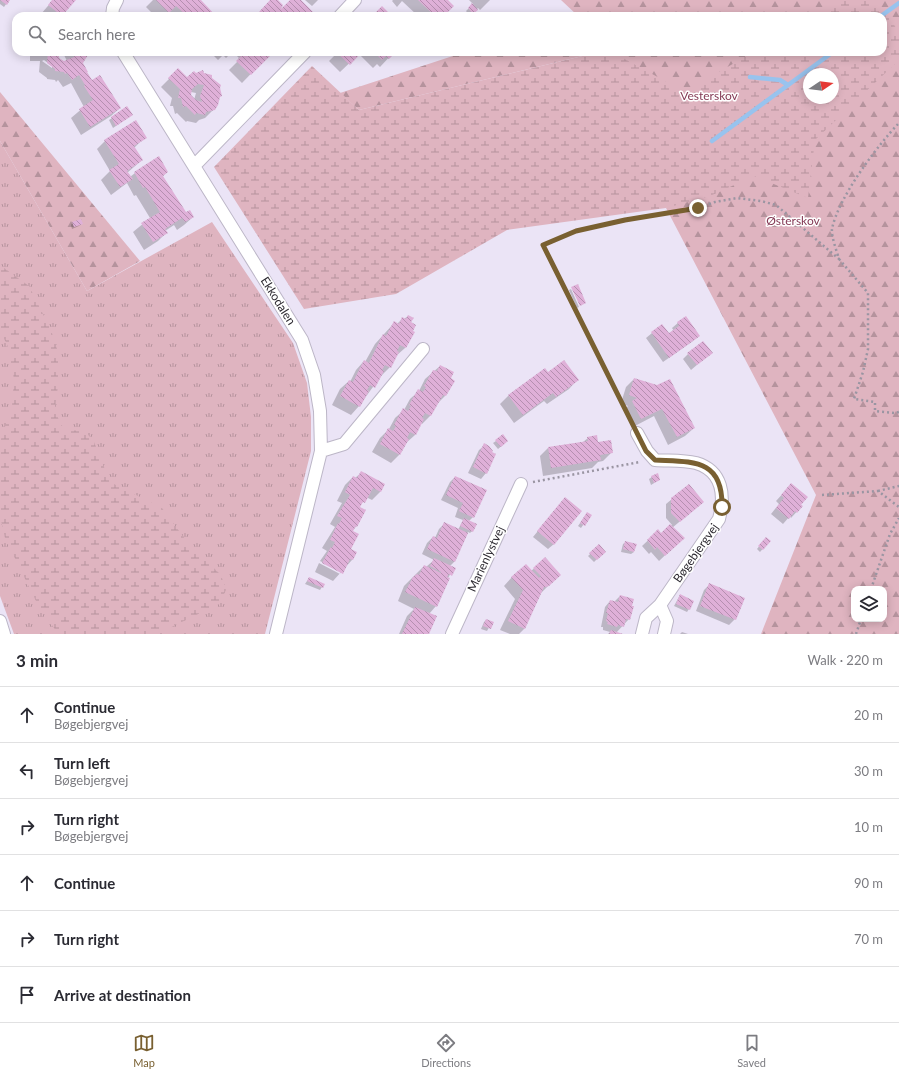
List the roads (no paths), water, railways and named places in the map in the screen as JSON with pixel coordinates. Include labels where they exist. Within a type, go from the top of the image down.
[{"type":"street","points":[[112,12],[117,0]]},
{"type":"street","points":[[344,12],[355,0]]},
{"type":"street","name":"Ekkodalen","points":[[125,56],[302,340],[314,375],[320,411],[321,451],[276,634]]},
{"type":"street","points":[[194,166],[301,56]]},
{"type":"street","points":[[321,451],[344,444],[423,349]]},
{"type":"street","name":"Bøgebjergvej","points":[[637,433],[646,451],[655,460],[694,462],[706,466],[714,474],[723,494],[719,519],[660,605],[646,618],[642,634]]},
{"type":"street","name":"Marienlystvej","points":[[452,634],[520,484]]},
{"type":"street","points":[[660,605],[667,621],[664,634]]},
{"type":"street","points":[[0,621],[4,634]]},
{"type":"waterway","points":[[887,12],[899,3]]},
{"type":"waterway","points":[[712,141],[828,56]]},
{"type":"waterway","points":[[750,77],[780,80],[788,85]]},
{"type":"park label","name":"Vesterskov","points":[[709,96]]},
{"type":"park label","name":"Østerskov","points":[[793,221]]}]
